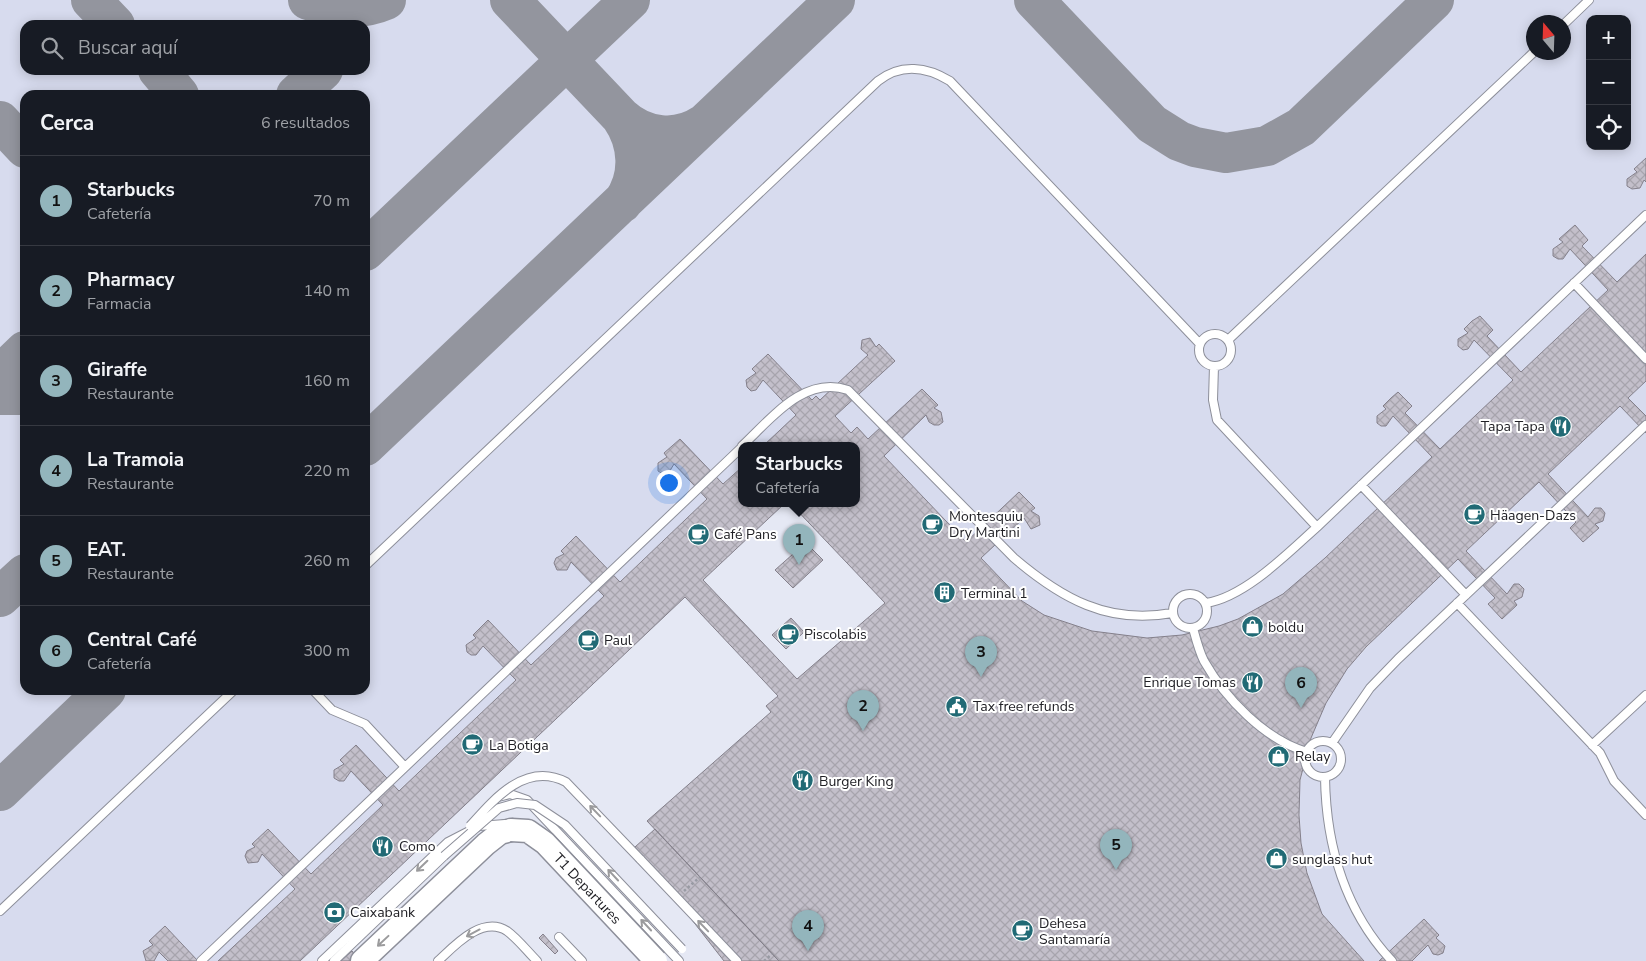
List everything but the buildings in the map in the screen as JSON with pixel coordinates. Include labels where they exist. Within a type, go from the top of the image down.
[{"type":"main road","name":"T1 Departures","points":[[362,961],[486,844],[500,833],[511,830],[528,831],[545,843],[656,961]]},
{"type":"lane","points":[[1571,17],[1588,0]]},
{"type":"lane","points":[[1228,340],[1526,60]]},
{"type":"lane","points":[[370,561],[878,81],[897,71],[921,68],[950,81],[1200,344],[1201,358],[1214,366],[1222,364],[1230,356],[1231,349],[1228,340],[1219,334],[1207,336],[1200,344]]},
{"type":"lane","points":[[1206,603],[1239,589],[1269,570],[1317,527],[1646,215]]},
{"type":"lane","points":[[1574,283],[1646,359]]},
{"type":"lane","points":[[1214,366],[1213,400],[1217,420],[1317,527]]},
{"type":"lane","points":[[747,442],[783,407],[806,392],[827,386],[848,390],[1014,558],[1042,582],[1064,596],[1094,608],[1124,615],[1172,614]]},
{"type":"lane","points":[[1332,743],[1370,688],[1646,425]]},
{"type":"lane","points":[[201,961],[738,451]]},
{"type":"lane","points":[[1361,485],[1466,595]]},
{"type":"lane","points":[[1183,594],[1197,595],[1206,603],[1206,616],[1202,623],[1193,628],[1182,627],[1176,622],[1172,614],[1174,602],[1183,594]]},
{"type":"lane","points":[[1458,603],[1592,745],[1603,759],[1614,782],[1646,815]]},
{"type":"lane","points":[[1193,628],[1204,660],[1237,704],[1278,739],[1307,752]]},
{"type":"lane","points":[[0,911],[229,695]]},
{"type":"lane","points":[[318,695],[332,710],[365,724],[405,767]]},
{"type":"lane","points":[[1592,745],[1646,695]]},
{"type":"lane","points":[[1322,741],[1332,743],[1339,750],[1341,762],[1337,771],[1325,776],[1313,773],[1308,767],[1307,752],[1313,744],[1322,741]]},
{"type":"lane","points":[[334,961],[444,856],[491,808],[504,791],[521,781],[544,775],[566,782],[737,961]]},
{"type":"lane","points":[[1325,776],[1330,827],[1336,861],[1347,893],[1365,929],[1392,961]]},
{"type":"lane","points":[[322,961],[498,797],[510,794],[522,796],[679,961]]},
{"type":"lane","points":[[491,808],[523,803],[535,805],[565,824],[682,949]]},
{"type":"lane","points":[[448,842],[479,826],[499,823],[516,829],[536,847]]},
{"type":"lane","points":[[584,897],[644,961]]},
{"type":"lane","points":[[438,961],[455,944],[483,928],[497,926],[514,936],[537,961]]},
{"type":"lane","points":[[559,937],[582,961]]},
{"type":"path","points":[[676,898],[700,877]]},
{"type":"path","points":[[764,961],[772,954]]},
{"type":"shaded area","points":[[0,0],[1646,0],[1646,961],[1364,961],[1322,914],[1312,888],[1301,843],[1299,793],[1303,763],[1326,703],[1347,669],[1387,626],[1280,611],[1129,659],[1041,622],[857,428],[851,433],[816,397],[767,442],[738,442],[738,470],[218,961],[0,961]]},
{"type":"taxiway","points":[[91,0],[110,20]]},
{"type":"taxiway","points":[[308,0],[347,8],[367,6],[386,0]]},
{"type":"taxiway","points":[[510,0],[621,117]]},
{"type":"taxiway","points":[[370,246],[630,0]]},
{"type":"taxiway","points":[[370,441],[835,0]]},
{"type":"taxiway","points":[[1034,0],[1152,124],[1179,141],[1195,147],[1226,153],[1267,146],[1301,127],[1434,0]]},
{"type":"taxiway","points":[[162,75],[175,90]]},
{"type":"taxiway","points":[[301,90],[318,75]]},
{"type":"taxiway","points":[[622,203],[632,182],[635,160],[631,138],[621,117],[640,129],[661,135],[683,133],[694,130],[704,124]]},
{"type":"taxiway","points":[[0,121],[20,143]]},
{"type":"taxiway","points":[[0,375],[20,356]]},
{"type":"taxiway","points":[[0,395],[20,395]]},
{"type":"taxiway","points":[[0,597],[20,579]]},
{"type":"taxiway","points":[[0,791],[101,695]]},
{"type":"place","name":"Tapa Tapa","points":[[1561,426]]},
{"type":"place","name":"Häagen-Dazs","points":[[1474,515]]},
{"type":"place","name":"Montesquiu Dry Martini","points":[[933,524]]},
{"type":"place","name":"Café Pans","points":[[698,534]]},
{"type":"place","name":"Starbucks","points":[[799,565]]},
{"type":"place","name":"Terminal 1","points":[[945,593]]},
{"type":"place","name":"boldu","points":[[1252,627]]},
{"type":"place","name":"Piscolabis","points":[[788,634]]},
{"type":"place","name":"Paul","points":[[588,640]]},
{"type":"place","name":"Giraffe","points":[[981,677]]},
{"type":"place","name":"Enrique Tomas","points":[[1252,682]]},
{"type":"place","name":"Tax free refunds","points":[[957,706]]},
{"type":"place","name":"Central Café","points":[[1301,708]]},
{"type":"place","name":"Pharmacy","points":[[863,731]]},
{"type":"place","name":"La Botiga","points":[[473,745]]},
{"type":"place","name":"Relay","points":[[1279,756]]},
{"type":"place","name":"Burger King","points":[[803,781]]},
{"type":"place","name":"Como","points":[[383,846]]},
{"type":"place","name":"sunglass hut","points":[[1276,859]]},
{"type":"place","name":"EAT.","points":[[1116,870]]},
{"type":"place","name":"Caixabank","points":[[334,912]]},
{"type":"place","name":"Dehesa Santamaría","points":[[1023,931]]},
{"type":"place","name":"La Tramoia","points":[[808,951]]}]
